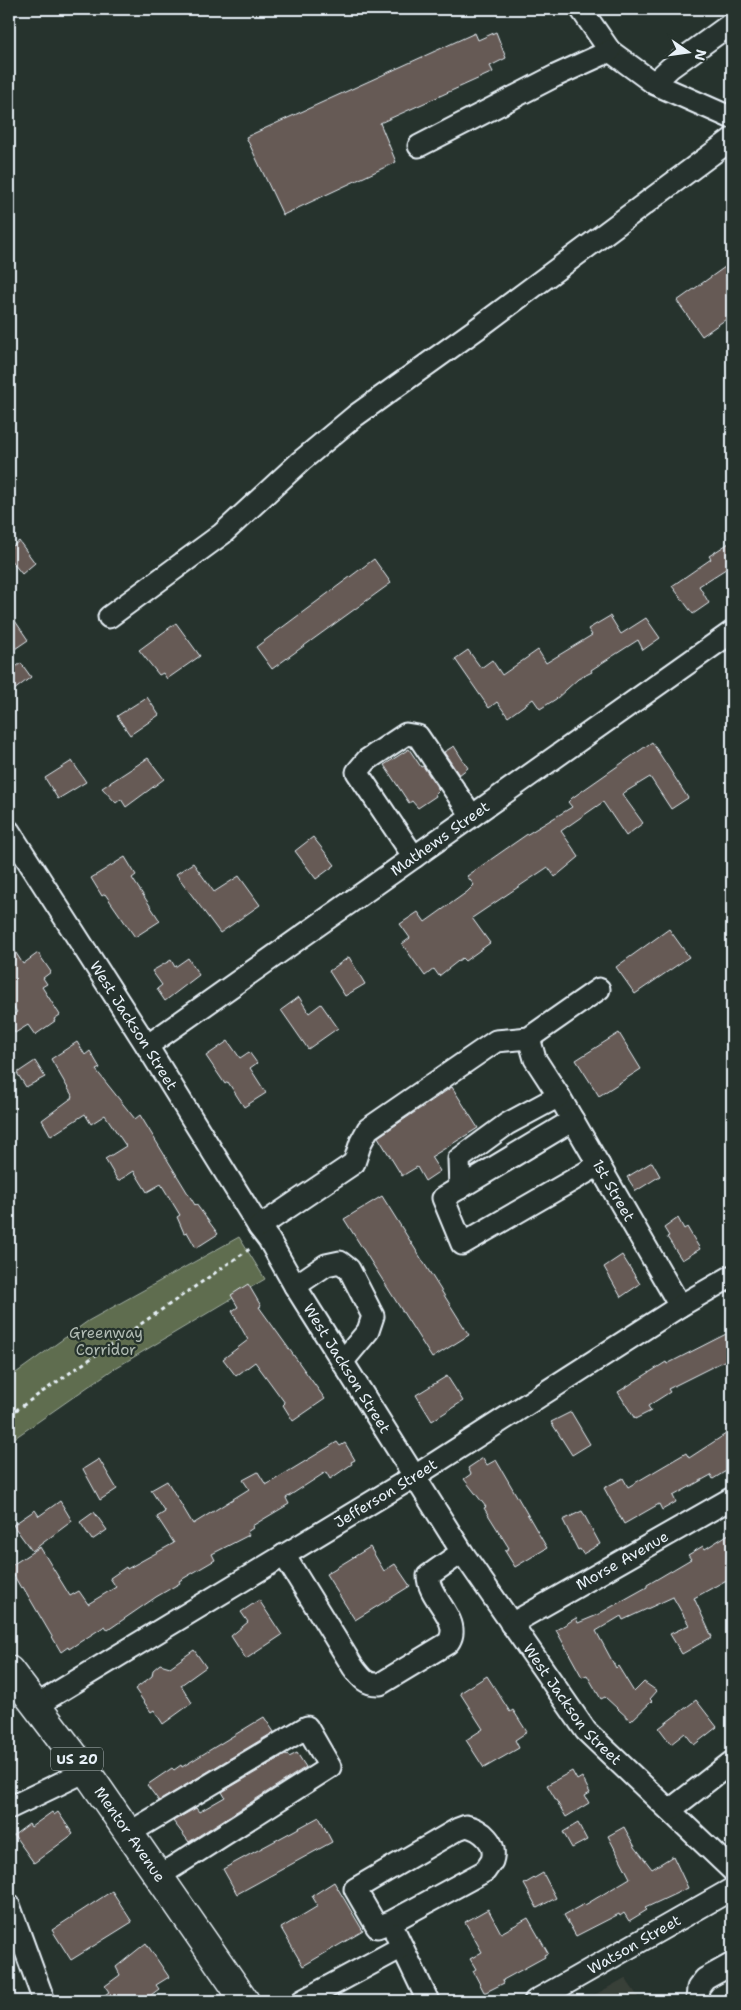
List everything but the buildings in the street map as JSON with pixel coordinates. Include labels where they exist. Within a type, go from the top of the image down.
[{"type":"main road","name":"Mentor Avenue","points":[[9,1670],[86,1771],[245,2001]]},
{"type":"street","points":[[581,9],[610,51],[654,83],[732,118]]},
{"type":"street","points":[[654,83],[670,68],[732,23]]},
{"type":"street","points":[[420,146],[555,76],[610,51]]},
{"type":"street","points":[[109,618],[222,534],[301,461],[356,416],[478,328],[732,139]]},
{"type":"street","name":"Mathews Street","points":[[147,1046],[732,632]]},
{"type":"street","points":[[414,857],[357,772],[367,760],[406,734],[418,736],[472,816]]},
{"type":"street","name":"West Jackson Street","points":[[9,832],[147,1046],[462,1552],[511,1624],[586,1731],[732,1870]]},
{"type":"street","points":[[264,1233],[354,1163],[361,1142],[368,1129],[496,1041],[529,1038],[599,989]]},
{"type":"street","name":"1st Street","points":[[529,1038],[535,1058],[559,1096],[680,1306]]},
{"type":"street","points":[[460,1188],[459,1159],[507,1124],[559,1096]]},
{"type":"street","points":[[573,1120],[443,1198],[462,1244],[599,1165]]},
{"type":"street","points":[[295,1286],[326,1265],[340,1262],[349,1269],[373,1316],[368,1331],[343,1361]]},
{"type":"street","name":"Jefferson Street","points":[[35,1706],[415,1476],[680,1306],[732,1276]]},
{"type":"street","name":"Morse Avenue","points":[[511,1624],[732,1498]]},
{"type":"street","points":[[284,1555],[362,1680],[371,1684],[380,1684],[448,1643],[453,1636],[453,1627],[428,1585],[428,1576],[462,1552]]},
{"type":"street","points":[[129,1833],[307,1727],[330,1767],[159,1876]]},
{"type":"street","points":[[670,1810],[732,1762]]},
{"type":"street","points":[[9,1808],[86,1771]]},
{"type":"street","points":[[466,1826],[477,1828],[484,1834],[492,1847],[492,1860],[485,1871],[391,1922],[377,1928],[355,1889],[458,1828],[466,1826]]},
{"type":"street","name":"Watson Street","points":[[535,2001],[732,1889]]},
{"type":"street","points":[[9,1905],[44,2001]]},
{"type":"street","points":[[391,1922],[428,2001]]},
{"type":"street","points":[[302,2001],[402,1947]]},
{"type":"street","points":[[697,2001],[698,1988],[705,1979],[732,1964]]},
{"type":"path","points":[[9,1415],[249,1250],[264,1233]]},
{"type":"shaded area","points":[[625,1978],[641,2001],[584,2001]]},
{"type":"green space","name":"Greenway Corridor","points":[[239,1237],[265,1279],[112,1370],[9,1442],[9,1378],[88,1321]]}]
